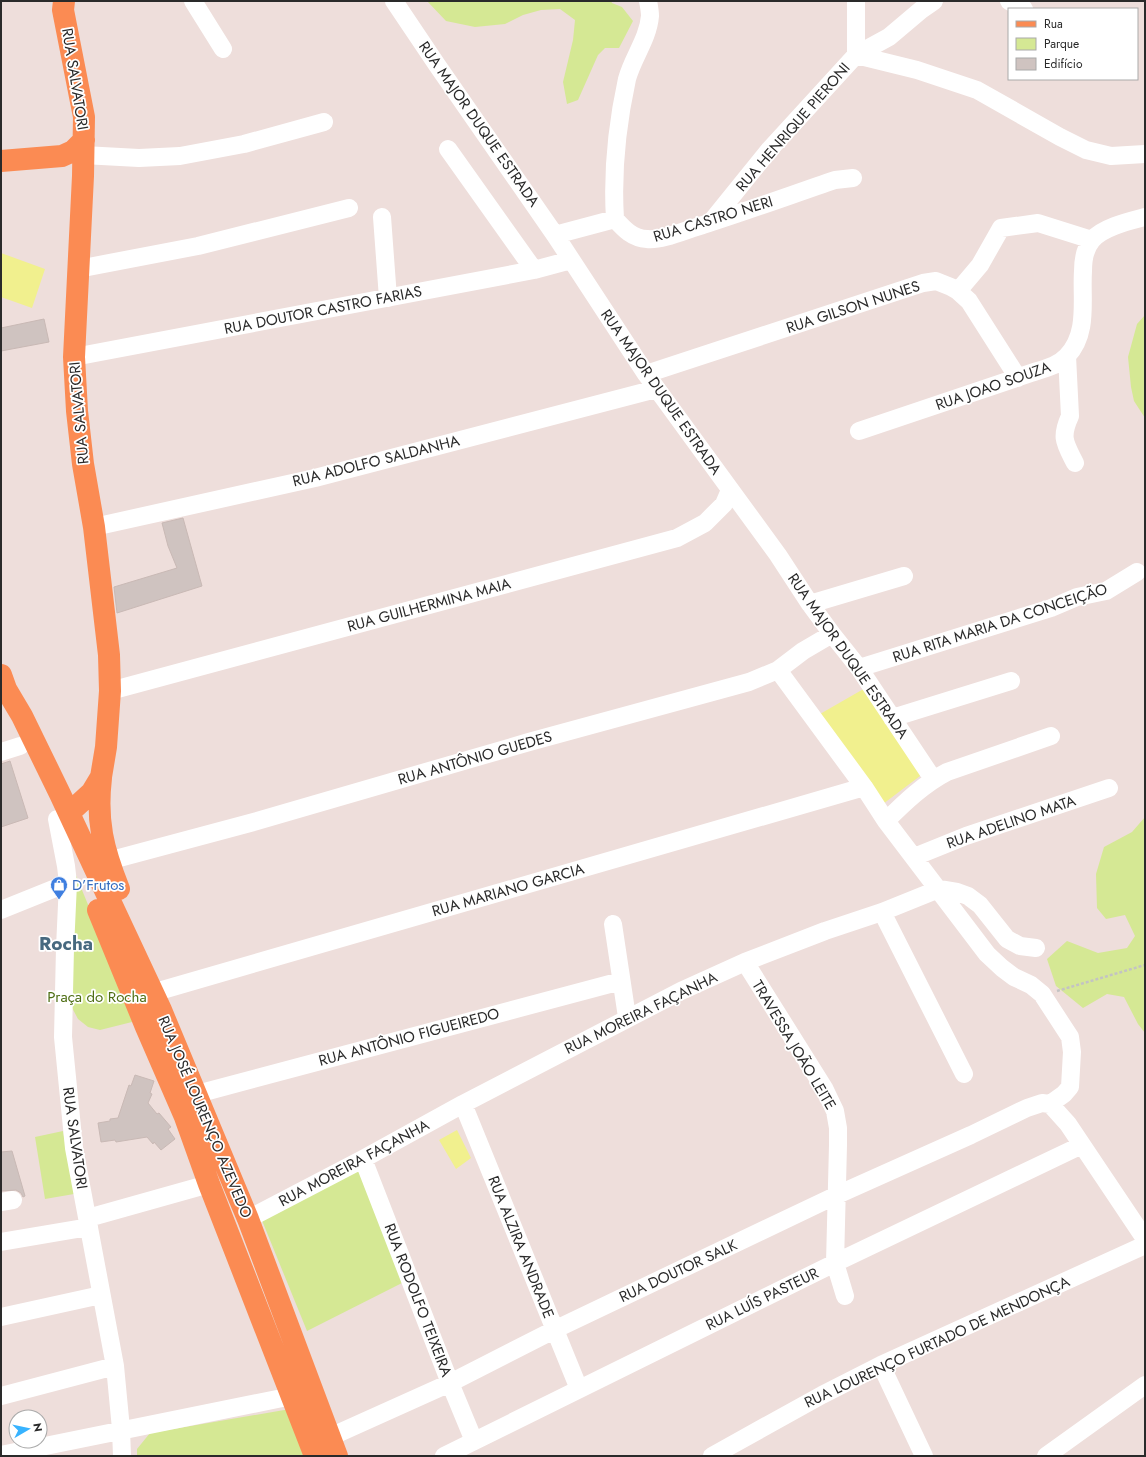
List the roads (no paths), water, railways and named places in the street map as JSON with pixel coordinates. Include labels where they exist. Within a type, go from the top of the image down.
[{"type":"main road","name":"RUA SALVATORI","points":[[63,816],[92,792],[101,777],[106,748],[110,691],[109,655],[94,527],[77,411],[74,357],[78,269],[78,157],[84,117],[63,10],[64,1]]},
{"type":"main road","points":[[1,161],[78,157]]},
{"type":"main road","name":"RUA JOSÉ LOURENÇO AZEVEDO","points":[[4,682],[11,749],[63,816],[149,986],[197,1094],[248,1219],[334,1447]]},
{"type":"main road","name":"RUA JOSÉ LOURENÇO AZEVEDO","points":[[4,682],[22,716],[63,816],[99,912],[185,1117],[209,1184],[315,1456]]},
{"type":"main road","points":[[101,777],[99,796],[102,838],[108,861],[129,914],[149,986]]},
{"type":"street","points":[[193,1],[223,49]]},
{"type":"street","name":"RUA MAJOR DUQUE ESTRADA","points":[[394,1],[555,235],[651,382],[778,555],[810,604],[846,654],[859,668],[933,779]]},
{"type":"street","points":[[555,235],[615,218],[613,195],[618,120],[628,77],[647,32],[650,15],[648,1]]},
{"type":"street","name":"RUA HENRIQUE PIERONI","points":[[711,222],[770,149],[856,54],[856,1]]},
{"type":"street","points":[[856,54],[889,37],[934,1]]},
{"type":"street","points":[[1008,1],[1022,8]]},
{"type":"street","points":[[856,54],[917,70],[977,90],[1086,150],[1111,156],[1145,154]]},
{"type":"street","points":[[78,157],[139,158],[180,156],[244,144],[324,122]]},
{"type":"street","points":[[448,149],[534,270]]},
{"type":"street","name":"RUA CASTRO NERI","points":[[615,218],[625,230],[638,238],[649,240],[671,235],[835,180],[853,178]]},
{"type":"street","points":[[78,269],[198,246],[349,208]]},
{"type":"street","points":[[382,217],[388,298]]},
{"type":"street","points":[[958,291],[980,265],[1001,228],[1038,223],[1092,240],[1104,231],[1145,217]]},
{"type":"street","name":"RUA JOAO SOUZA","points":[[859,431],[1018,378],[1056,364],[1067,356],[1076,343],[1083,320],[1083,258],[1092,240]]},
{"type":"street","name":"RUA DOUTOR CASTRO FARIAS","points":[[74,357],[534,270],[571,260]]},
{"type":"street","name":"RUA GILSON NUNES","points":[[651,382],[923,283],[936,281],[958,291],[969,301],[1018,378]]},
{"type":"street","points":[[1067,356],[1070,416],[1066,425],[1064,442],[1076,463]]},
{"type":"street","name":"RUA ADOLFO SALDANHA","points":[[94,527],[315,478],[651,382]]},
{"type":"street","name":"RUA GUILHERMINA MAIA","points":[[110,691],[678,538],[705,523],[724,504],[730,490]]},
{"type":"street","name":"RUA RITA MARIA DA CONCEIÇÃO","points":[[859,668],[1051,608],[1077,598],[1106,591],[1138,572]]},
{"type":"street","points":[[810,604],[904,576]]},
{"type":"street","name":"RUA ANTÔNIO GUEDES","points":[[108,861],[250,823],[536,740],[749,682],[778,670],[803,651],[832,634]]},
{"type":"street","points":[[778,670],[864,787],[886,821],[987,954],[1014,977],[1031,985],[1042,994],[1070,1037],[1072,1052],[1070,1087],[1064,1094],[1050,1104],[1068,1124],[1145,1239]]},
{"type":"street","points":[[892,718],[1011,681]]},
{"type":"street","points":[[886,821],[907,800],[933,779],[957,768],[1051,736]]},
{"type":"street","name":"RUA MARIANO GARCIA","points":[[149,986],[864,787]]},
{"type":"street","name":"RUA ADELINO MATA","points":[[914,857],[966,836],[1109,788]]},
{"type":"street","name":"RUA SALVATORI","points":[[63,816],[68,883],[64,948],[64,1037],[74,1148],[114,1366],[121,1429],[122,1456]]},
{"type":"street","points":[[1,910],[68,883]]},
{"type":"street","points":[[939,889],[958,892],[968,896],[980,905],[1007,939],[1020,946],[1036,948]]},
{"type":"street","name":"RUA MOREIRA FAÇANHA","points":[[248,1219],[627,1017],[681,991],[745,962],[825,931],[882,912],[939,889]]},
{"type":"street","points":[[882,912],[964,1074]]},
{"type":"street","points":[[614,924],[627,1017]]},
{"type":"street","name":"TRAVESSA JOÃO LEITE","points":[[745,962],[813,1071],[835,1111],[838,1128],[836,1263],[845,1296]]},
{"type":"street","name":"RUA ANTÔNIO FIGUEIREDO","points":[[197,1094],[621,981]]},
{"type":"street","name":"RUA DOUTOR SALK","points":[[334,1447],[450,1383],[554,1330],[837,1195],[971,1135],[1027,1108],[1042,1103],[1050,1104]]},
{"type":"street","name":"RUA ALZIRA ANDRADE","points":[[463,1104],[579,1389]]},
{"type":"street","name":"RUA LUÍS PASTEUR","points":[[444,1456],[836,1263],[1082,1145]]},
{"type":"street","name":"RUA RODOLFO TEIXEIRA","points":[[363,1159],[474,1441]]},
{"type":"street","points":[[1,1242],[88,1223],[209,1184]]},
{"type":"street","name":"RUA LOURENÇO FURTADO DE MENDONÇA","points":[[713,1456],[822,1395],[881,1365],[1145,1245]]},
{"type":"street","points":[[1,1317],[101,1295]]},
{"type":"street","points":[[881,1365],[924,1456]]},
{"type":"street","points":[[1,1396],[114,1366]]},
{"type":"street","points":[[1,1455],[121,1429],[292,1396],[306,1374]]},
{"type":"street","points":[[1046,1456],[1145,1385]]},
{"type":"place","name":"D’Frutos","points":[[59,900]]},
{"type":"district","name":"Rocha","points":[[66,943]]},
{"type":"park label","name":"Praça do Rocha","points":[[97,997]]}]
